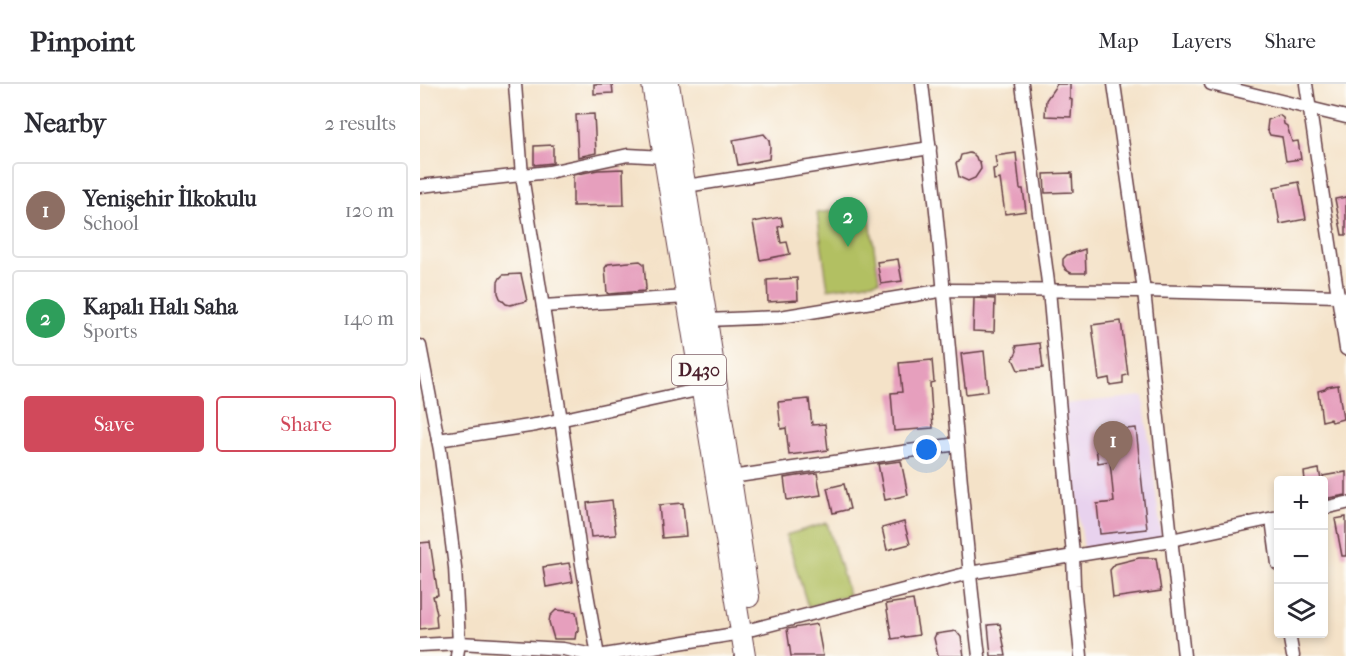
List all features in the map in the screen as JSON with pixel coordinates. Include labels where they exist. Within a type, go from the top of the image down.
[{"type":"highway","name":"D430","points":[[652,84],[702,389],[747,631],[758,656]]},
{"type":"highway","name":"D430","points":[[669,84],[731,477],[747,631],[745,656]]},
{"type":"street","points":[[515,84],[522,176],[561,420],[592,655]]},
{"type":"street","points":[[922,84],[945,290],[957,444],[979,656]]},
{"type":"street","points":[[1022,84],[1050,290],[1081,656]]},
{"type":"street","points":[[1114,84],[1144,291],[1184,656]]},
{"type":"street","points":[[1211,84],[1346,117]]},
{"type":"street","points":[[1306,84],[1342,297],[1346,349]]},
{"type":"street","points":[[686,186],[930,148]]},
{"type":"street","points":[[420,186],[549,172],[628,155],[664,157]]},
{"type":"street","points":[[707,320],[780,317],[945,290],[1144,291],[1342,297]]},
{"type":"street","points":[[543,306],[687,297]]},
{"type":"street","points":[[420,346],[438,440],[455,567],[458,650]]},
{"type":"street","points":[[438,440],[536,425],[702,389]]},
{"type":"street","points":[[731,477],[957,444]]},
{"type":"street","points":[[1328,507],[1346,503]]},
{"type":"street","points":[[420,645],[458,650],[563,650],[592,655],[747,631],[969,573],[1171,540],[1274,518]]},
{"type":"street","points":[[1290,638],[1293,656]]},
{"type":"shaded area","points":[[1143,396],[1162,539],[1084,549],[1064,404]]},
{"type":"green space","points":[[868,206],[879,281],[828,289],[817,213]]},
{"type":"green space","points":[[827,523],[849,595],[808,607],[786,535]]},
{"type":"building","points":[[594,84],[612,84],[613,93],[594,94]]},
{"type":"building","points":[[1057,84],[1070,84],[1071,117],[1045,116],[1046,100]]},
{"type":"building","points":[[594,114],[596,153],[578,157],[576,115]]},
{"type":"building","points":[[1279,115],[1287,126],[1292,142],[1298,141],[1301,159],[1286,161],[1282,137],[1270,135],[1267,129],[1268,120]]},
{"type":"building","points":[[764,134],[769,140],[769,159],[738,165],[733,140]]},
{"type":"building","points":[[553,145],[553,163],[534,165],[534,146]]},
{"type":"building","points":[[969,153],[980,162],[981,169],[975,178],[968,181],[959,177],[956,163],[959,162],[961,155]]},
{"type":"building","points":[[1016,153],[1020,189],[1023,189],[1026,211],[1005,214],[1000,179],[994,180],[993,169],[997,168],[995,156]]},
{"type":"building","points":[[623,169],[624,205],[573,206],[573,175],[598,170]]},
{"type":"building","points":[[1072,173],[1073,192],[1045,193],[1044,174]]},
{"type":"building","points":[[1299,182],[1306,219],[1280,224],[1274,187]]},
{"type":"building","points":[[1346,197],[1346,235],[1342,235],[1335,199]]},
{"type":"building","points":[[781,217],[783,226],[778,227],[781,243],[787,242],[790,254],[760,260],[753,222]]},
{"type":"building","points":[[1085,249],[1086,273],[1071,273],[1066,270],[1063,259],[1067,255]]},
{"type":"building","points":[[898,259],[902,281],[881,284],[877,262]]},
{"type":"building","points":[[640,261],[644,264],[646,288],[644,291],[607,293],[605,268],[608,264]]},
{"type":"building","points":[[521,274],[527,301],[506,304],[498,293],[500,278],[503,275]]},
{"type":"building","points":[[797,278],[798,300],[768,302],[767,280]]},
{"type":"building","points":[[974,298],[995,299],[994,332],[973,331]]},
{"type":"building","points":[[1121,321],[1128,375],[1123,376],[1123,383],[1110,385],[1109,378],[1099,380],[1092,325]]},
{"type":"building","points":[[1040,343],[1043,368],[1018,370],[1013,359],[1017,351],[1016,346]]},
{"type":"building","points":[[984,351],[988,391],[966,394],[961,354]]},
{"type":"building","points":[[932,360],[934,382],[930,383],[933,428],[894,431],[891,393],[902,392],[899,363]]},
{"type":"building","points":[[1338,385],[1343,419],[1332,422],[1330,419],[1322,421],[1318,391]]},
{"type":"building","points":[[809,399],[812,425],[825,424],[828,450],[789,455],[786,428],[781,429],[778,402]]},
{"type":"building","points":[[1136,428],[1147,529],[1100,534],[1097,504],[1114,502],[1110,461],[1098,463],[1094,432]]},
{"type":"building","points":[[901,461],[908,495],[885,500],[878,464]]},
{"type":"building","points":[[1319,469],[1320,476],[1304,476],[1304,472]]},
{"type":"building","points":[[1346,472],[1346,495],[1328,498],[1328,476],[1323,476]]},
{"type":"building","points":[[817,473],[821,495],[787,500],[784,478]]},
{"type":"building","points":[[844,484],[850,509],[833,513],[827,488]]},
{"type":"building","points":[[612,500],[616,535],[591,537],[587,503]]},
{"type":"building","points":[[683,503],[686,536],[662,538],[659,505]]},
{"type":"building","points":[[1346,517],[1346,556],[1342,556],[1335,519]]},
{"type":"building","points":[[904,522],[910,544],[887,550],[882,528]]},
{"type":"building","points":[[430,542],[438,595],[433,596],[437,627],[420,629],[420,543]]},
{"type":"building","points":[[1139,558],[1156,558],[1161,591],[1113,598],[1110,570],[1115,564]]},
{"type":"building","points":[[569,563],[573,582],[546,587],[543,567]]},
{"type":"building","points":[[913,600],[919,635],[892,639],[886,604]]},
{"type":"building","points":[[556,610],[576,612],[578,631],[575,639],[554,639],[549,622],[550,616]]},
{"type":"building","points":[[817,624],[823,656],[791,656],[787,629]]},
{"type":"building","points":[[1000,624],[1006,656],[991,656],[988,625]]},
{"type":"building","points":[[956,631],[961,637],[964,656],[938,656],[934,638],[936,634]]},
{"type":"place","name":"Kapalı Halı Saha","points":[[848,247]]},
{"type":"place","name":"Yenişehir İlkokulu","points":[[1113,471]]}]
